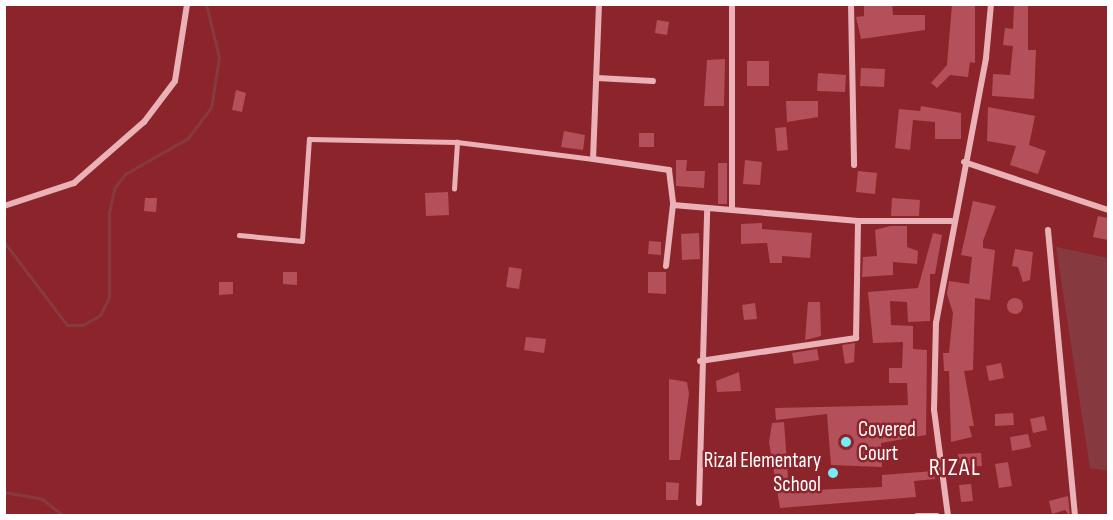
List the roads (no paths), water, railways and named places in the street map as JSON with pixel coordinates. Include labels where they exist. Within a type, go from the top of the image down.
[{"type":"street","points":[[4,206],[74,183],[144,122],[175,81],[188,4]]},
{"type":"street","points":[[599,4],[593,159],[669,170],[673,205],[666,266]]},
{"type":"street","points":[[732,4],[732,210]]},
{"type":"street","points":[[851,4],[854,165]]},
{"type":"street","points":[[948,516],[934,410],[936,323],[952,221],[986,58],[991,4]]},
{"type":"street","points":[[597,78],[653,81]]},
{"type":"street","points":[[964,162],[1108,210]]},
{"type":"street","points":[[673,205],[706,210],[858,220],[952,221]]},
{"type":"street","points":[[699,503],[700,361],[706,210]]},
{"type":"street","points":[[700,361],[856,338],[858,220]]},
{"type":"street","points":[[1048,230],[1075,516]]},
{"type":"street","points":[[917,516],[937,516]]},
{"type":"lane","points":[[239,235],[302,241],[309,139],[457,142],[593,159]]},
{"type":"lane","points":[[454,189],[457,142]]},
{"type":"waterway","points":[[4,242],[67,325],[83,325],[100,315],[109,297],[109,212],[115,187],[125,174],[188,138],[211,108],[219,57],[206,4]]},
{"type":"waterway","points":[[4,492],[42,499],[64,516]]},
{"type":"place","name":"Covered Court","points":[[846,442]]},
{"type":"place","name":"Rizal Elementary School","points":[[833,473]]},
{"type":"district","name":"RIZAL","points":[[955,468]]}]
